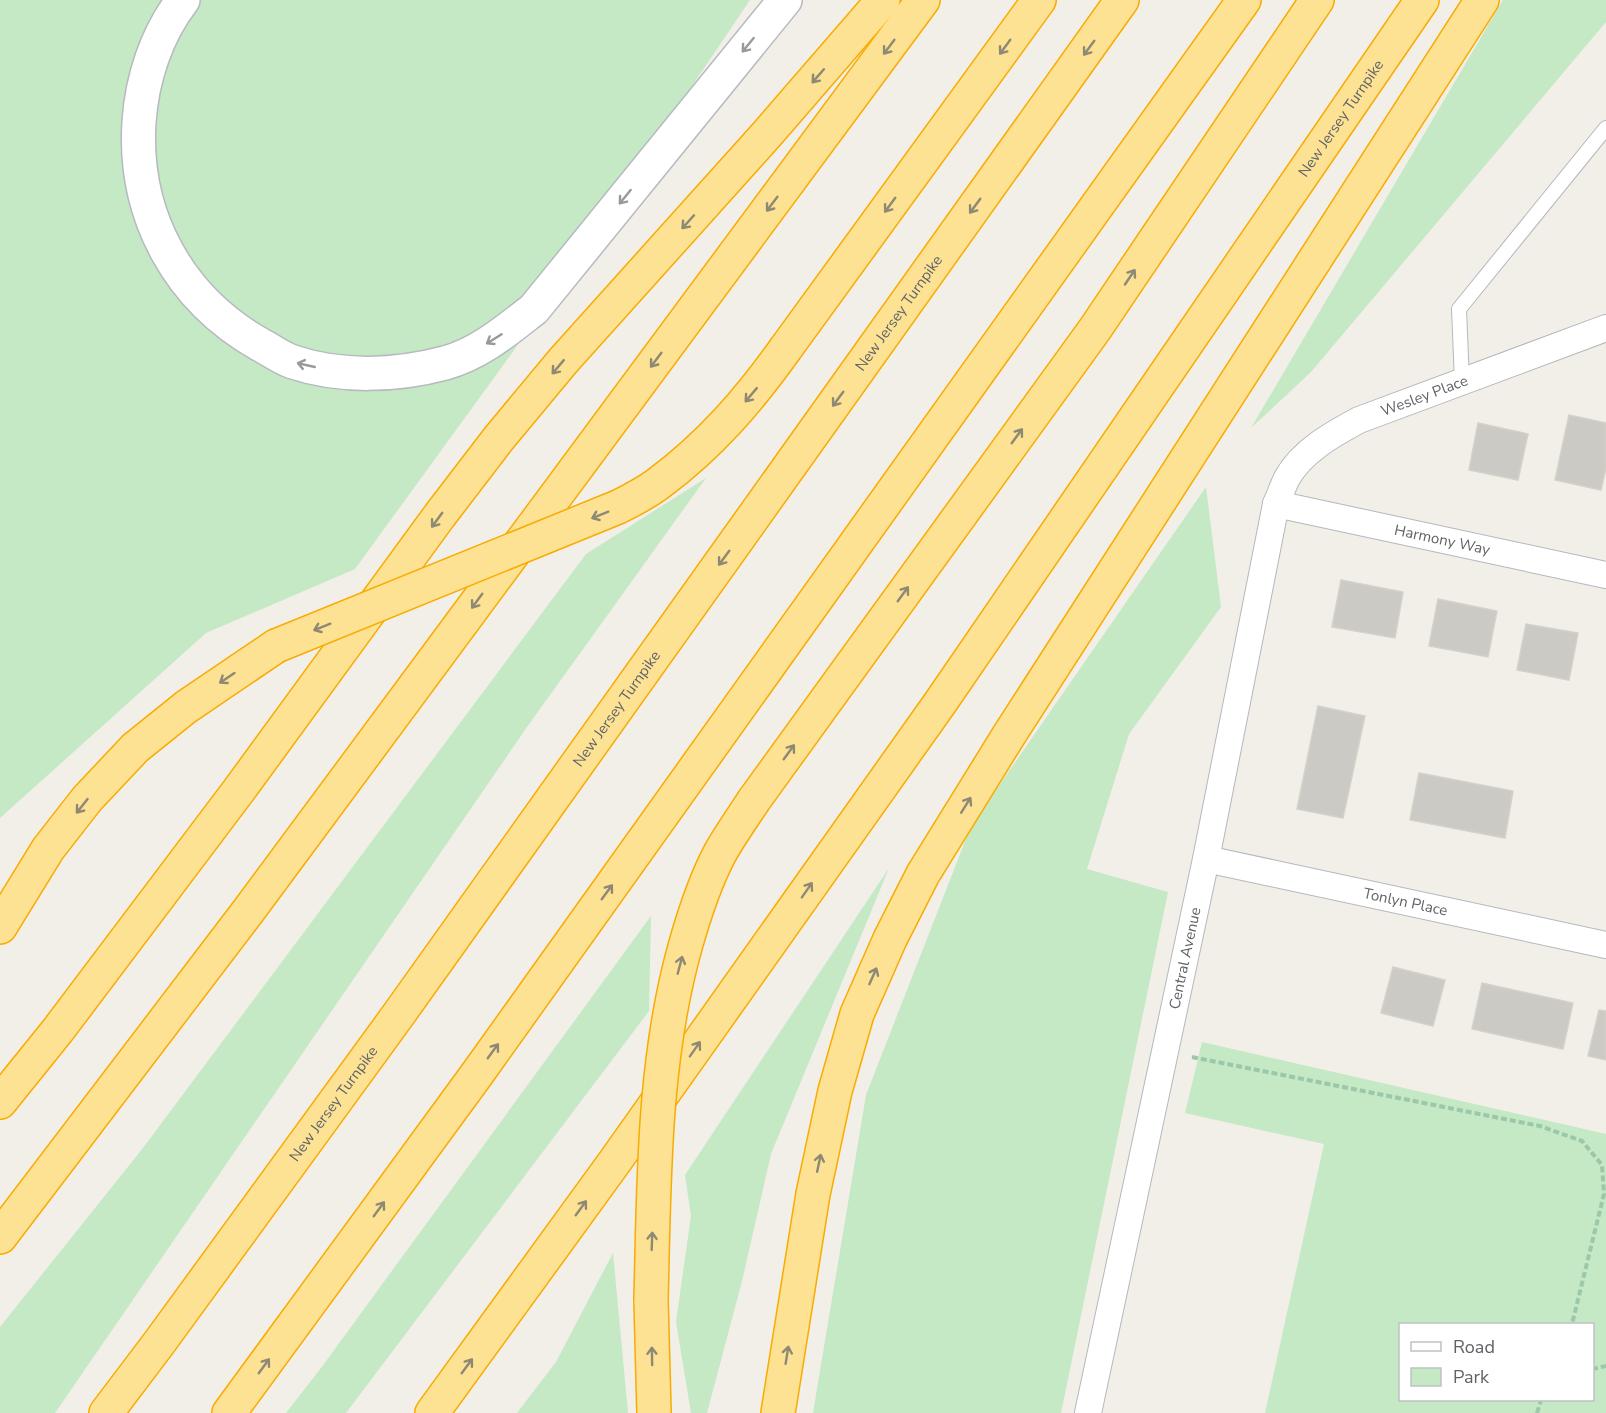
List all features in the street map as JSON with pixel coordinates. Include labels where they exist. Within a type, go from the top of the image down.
[{"type":"highway","points":[[0,1102],[58,1030],[218,818],[499,438],[563,360],[767,134],[883,0]]},
{"type":"highway","points":[[0,1237],[249,910],[923,0]]},
{"type":"highway","points":[[0,927],[48,849],[87,798],[135,748],[186,707],[276,646],[618,507],[657,485],[709,442],[754,393],[1039,0]]},
{"type":"highway","name":"New Jersey Turnpike","points":[[106,1413],[389,1027],[1122,0]]},
{"type":"highway","points":[[229,1413],[491,1054],[1244,0]]},
{"type":"highway","points":[[654,1413],[651,1300],[655,1142],[664,1047],[678,974],[696,908],[720,854],[754,800],[1095,329],[1317,0]]},
{"type":"highway","name":"New Jersey Turnpike","points":[[432,1413],[613,1164],[940,703],[1422,0]]},
{"type":"highway","points":[[778,1413],[813,1194],[835,1091],[857,1014],[890,939],[923,874],[1008,735],[1482,0]]},
{"type":"main road","points":[[183,0],[173,13],[152,56],[141,97],[138,155],[141,183],[153,226],[175,268],[203,302],[241,334],[291,362],[342,373],[399,372],[447,363],[494,341],[534,309],[785,0]]},
{"type":"street","name":"Wesley Place","points":[[1276,504],[1287,477],[1305,456],[1330,436],[1359,420],[1606,328]]},
{"type":"street","name":"Harmony Way","points":[[1276,504],[1606,575]]},
{"type":"street","name":"Central Avenue","points":[[1088,1413],[1206,859],[1276,504]]},
{"type":"street","name":"Tonlyn Place","points":[[1206,859],[1606,945]]},
{"type":"lane","points":[[1462,382],[1459,309],[1606,128]]},
{"type":"path","points":[[1165,1052],[1540,1126],[1582,1141],[1602,1165],[1604,1194],[1572,1323]]},
{"type":"green space","points":[[0,0],[750,0],[512,353],[355,569],[206,633],[0,818]]},
{"type":"green space","points":[[1503,0],[1606,0],[1606,22],[1311,372],[1251,428]]},
{"type":"green space","points":[[706,478],[527,727],[55,1413],[0,1413],[0,1327],[143,1148],[586,554]]},
{"type":"green space","points":[[1206,487],[1221,607],[1129,734],[1087,869],[1168,892],[1061,1413],[813,1413],[866,1095],[971,826]]},
{"type":"green space","points":[[889,868],[771,1154],[742,1281],[707,1413],[691,1413],[676,1322],[691,1216],[685,1175]]},
{"type":"green space","points":[[651,916],[649,1011],[346,1413],[286,1413],[321,1368]]},
{"type":"green space","points":[[1202,1042],[1606,1134],[1606,1413],[1265,1413],[1324,1144],[1185,1113]]},
{"type":"green space","points":[[613,1253],[628,1413],[517,1413],[556,1362]]},
{"type":"building","points":[[1569,415],[1606,423],[1606,468],[1601,490],[1555,480]]},
{"type":"building","points":[[1478,423],[1528,434],[1518,480],[1469,470]]},
{"type":"building","points":[[1341,580],[1403,592],[1395,638],[1332,627]]},
{"type":"building","points":[[1438,599],[1497,611],[1488,657],[1429,646]]},
{"type":"building","points":[[1526,624],[1578,633],[1569,680],[1517,670]]},
{"type":"building","points":[[1318,706],[1365,716],[1343,818],[1297,809]]},
{"type":"building","points":[[1419,773],[1513,791],[1505,838],[1410,820]]},
{"type":"building","points":[[1393,967],[1445,980],[1433,1026],[1381,1013]]},
{"type":"building","points":[[1482,983],[1573,1003],[1563,1049],[1472,1029]]},
{"type":"building","points":[[1599,1010],[1606,1011],[1606,1060],[1588,1056]]}]
